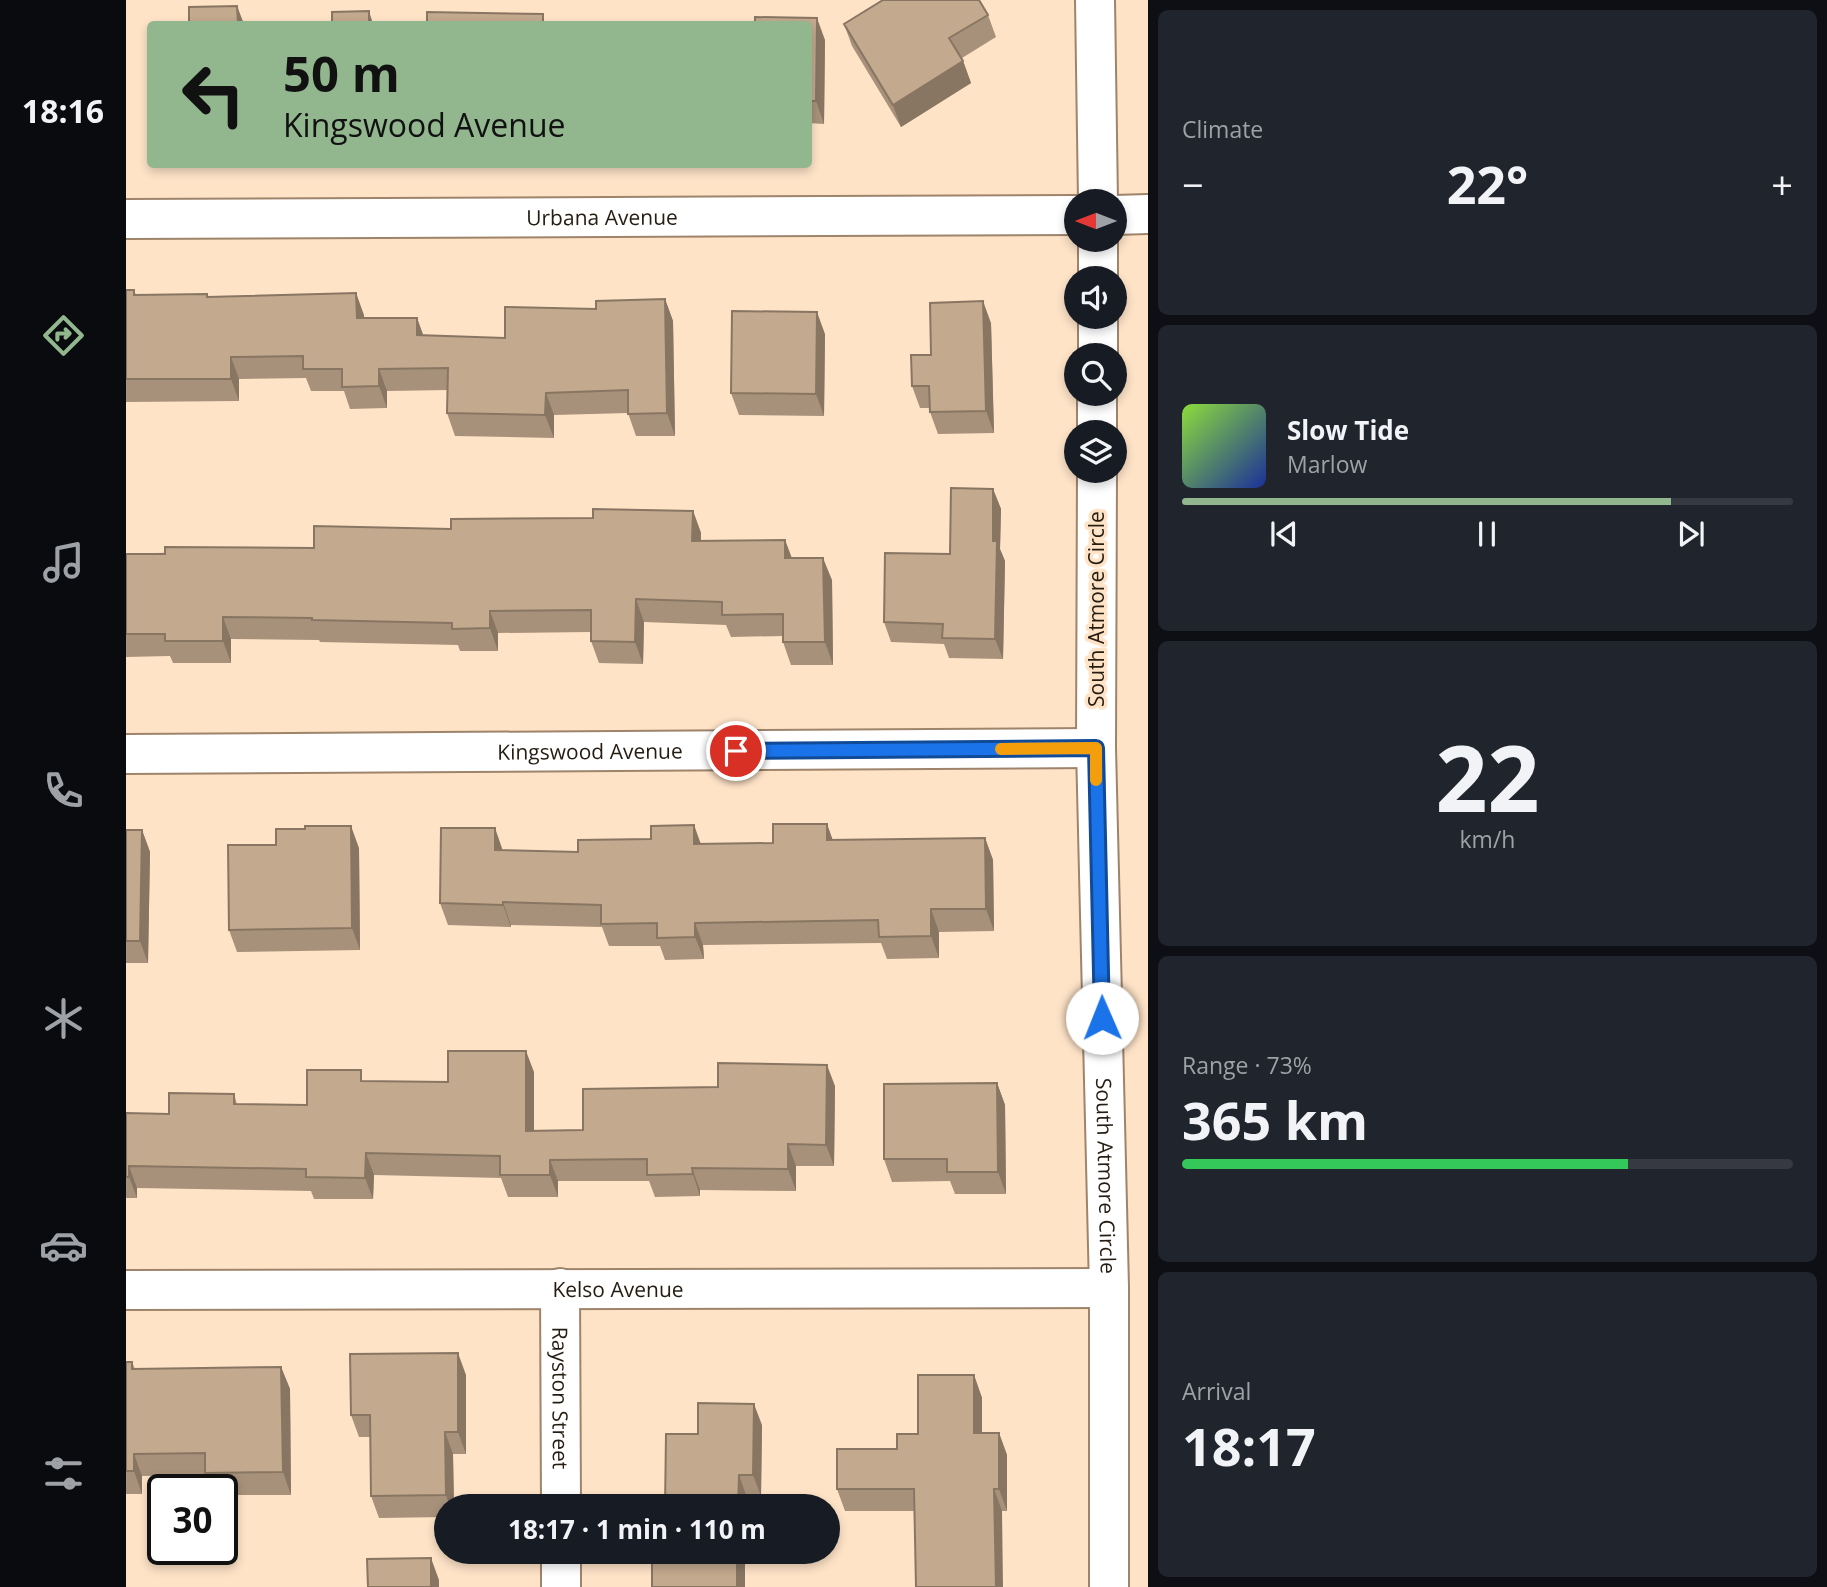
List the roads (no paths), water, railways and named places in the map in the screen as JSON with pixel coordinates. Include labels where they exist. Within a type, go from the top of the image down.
[{"type":"street","points":[[1095,0],[1098,189]]},
{"type":"street","points":[[1127,215],[1148,214]]},
{"type":"street","name":"Urbana Avenue","points":[[126,219],[1064,215]]},
{"type":"street","name":"South Atmore Circle","points":[[1097,483],[1096,748],[1109,1288],[1109,1587]]},
{"type":"street","name":"Kingswood Avenue","points":[[126,754],[1096,748]]},
{"type":"street","name":"Rayston Street","points":[[560,1288],[561,1494]]},
{"type":"street","name":"Kelso Avenue","points":[[126,1290],[1109,1288]]},
{"type":"street","points":[[561,1564],[561,1587]]}]
